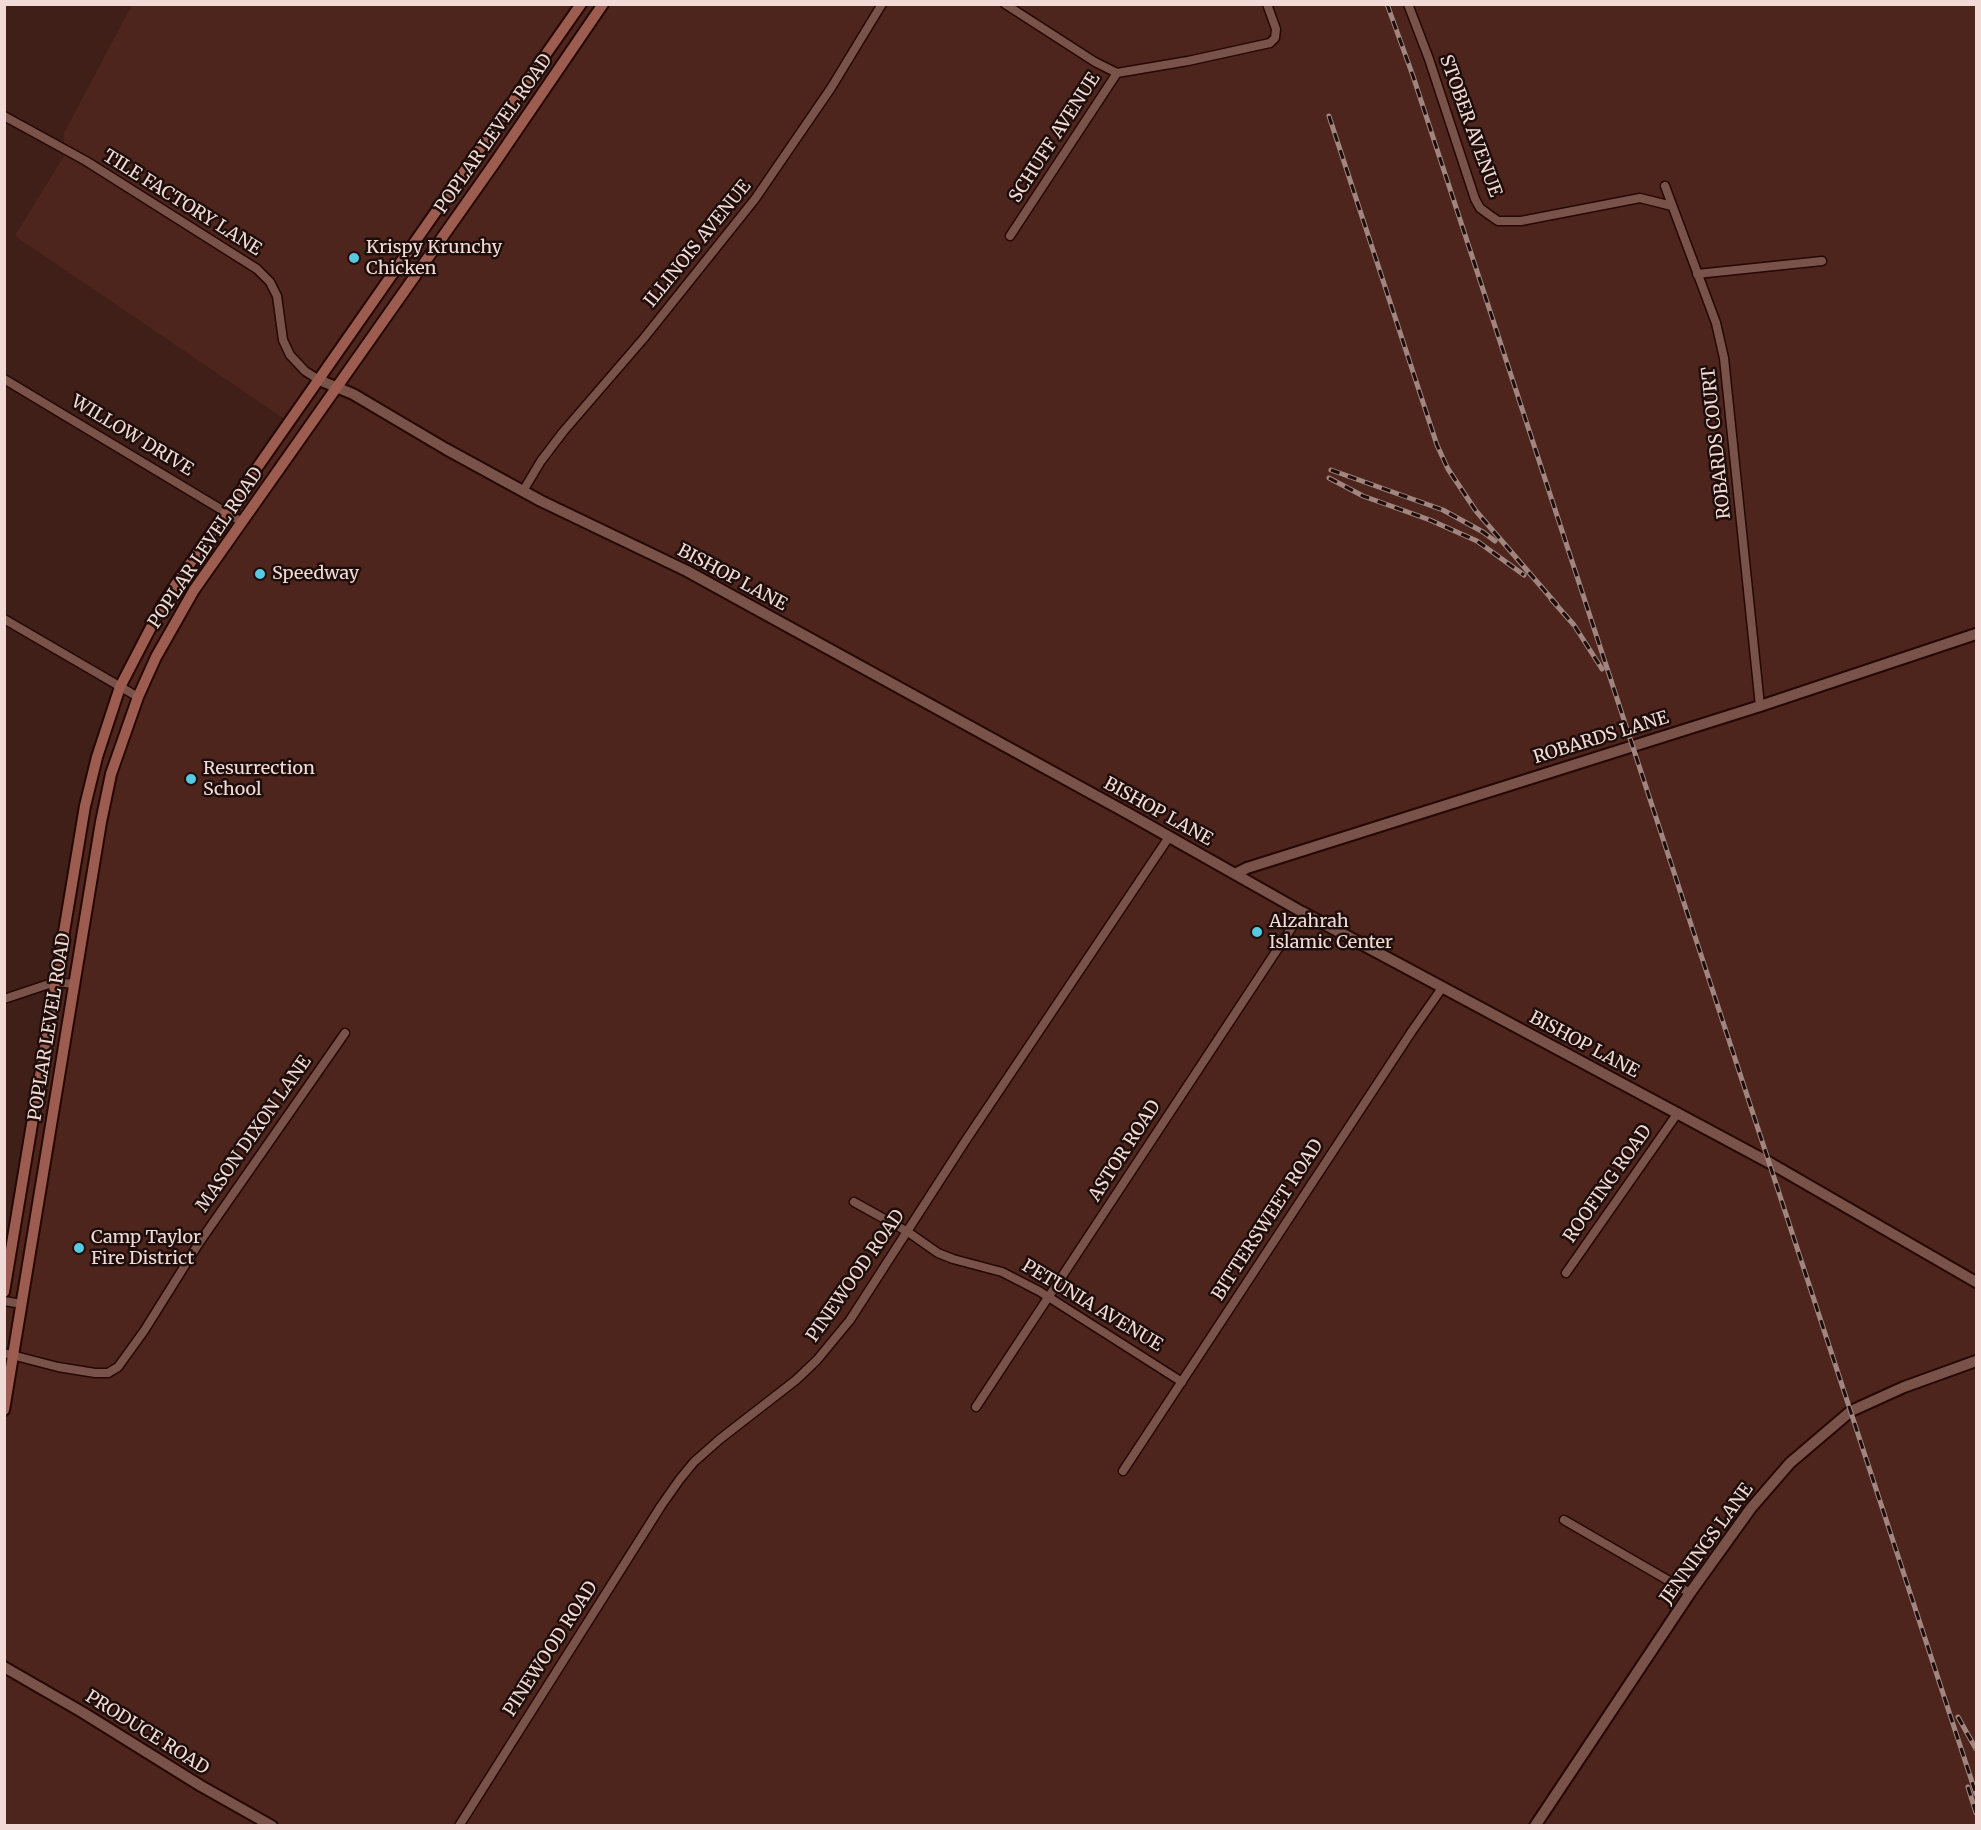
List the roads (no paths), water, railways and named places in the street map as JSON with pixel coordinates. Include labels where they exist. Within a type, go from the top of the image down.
[{"type":"main road","name":"POPLAR LEVEL ROAD","points":[[4,1292],[85,806],[97,757],[120,687],[163,604],[581,4]]},
{"type":"main road","name":"POPLAR LEVEL ROAD","points":[[4,1410],[9,1354],[22,1304],[101,822],[111,774],[138,697],[175,621],[603,4]]},
{"type":"street","name":"ILLINOIS AVENUE","points":[[523,491],[541,461],[563,432],[644,338],[755,200],[831,88],[882,4]]},
{"type":"street","points":[[1005,4],[1117,74]]},
{"type":"street","name":"SCHUFF AVENUE","points":[[1010,236],[1117,74],[1270,43],[1275,38],[1276,28],[1267,4]]},
{"type":"street","name":"STOBER AVENUE","points":[[1408,4],[1480,208],[1498,221],[1521,221],[1640,198],[1672,206]]},
{"type":"street","name":"TILE FACTORY LANE","points":[[4,116],[86,161],[257,269],[270,282],[277,296],[286,348],[300,366],[319,380]]},
{"type":"street","name":"ROBARDS COURT","points":[[1665,186],[1716,323],[1724,358],[1760,706]]},
{"type":"street","points":[[1697,273],[1822,261]]},
{"type":"street","name":"WILLOW DRIVE","points":[[4,379],[242,522]]},
{"type":"street","name":"BISHOP LANE","points":[[319,380],[353,394],[561,512],[687,571],[1302,912],[1770,1163],[1977,1282]]},
{"type":"street","points":[[4,619],[138,697]]},
{"type":"street","name":"ROBARDS LANE","points":[[1235,874],[1247,868],[1760,706],[1977,634]]},
{"type":"street","name":"PINEWOOD ROAD","points":[[459,1826],[680,1479],[694,1462],[720,1439],[796,1380],[817,1360],[850,1320],[967,1138],[1169,837]]},
{"type":"street","name":"ASTOR ROAD","points":[[976,1407],[1302,912]]},
{"type":"street","points":[[4,999],[55,982],[74,984]]},
{"type":"street","name":"BITTERSWEET ROAD","points":[[1123,1471],[1442,988]]},
{"type":"street","name":"MASON DIXON LANE","points":[[9,1354],[58,1367],[95,1373],[108,1372],[117,1367],[144,1331],[199,1243],[345,1033]]},
{"type":"street","name":"ROOFING ROAD","points":[[1566,1274],[1677,1114]]},
{"type":"street","name":"PETUNIA AVENUE","points":[[854,1202],[908,1232],[938,1253],[1002,1272],[1048,1297],[1182,1382]]},
{"type":"street","points":[[4,1301],[22,1304]]},
{"type":"street","name":"JENNINGS LANE","points":[[1535,1826],[1690,1593],[1765,1491],[1790,1463],[1851,1411],[1904,1387],[1977,1361]]},
{"type":"street","points":[[1564,1520],[1690,1593]]},
{"type":"street","name":"PRODUCE ROAD","points":[[4,1668],[272,1826]]},
{"type":"railway","points":[[1387,4],[1413,76],[1976,1794]]},
{"type":"railway","points":[[1329,116],[1437,445],[1448,469],[1476,511],[1557,605]]},
{"type":"railway","points":[[1331,470],[1443,510],[1495,541]]},
{"type":"railway","points":[[1329,478],[1363,496],[1430,520],[1477,541],[1524,575]]},
{"type":"railway","points":[[1551,599],[1574,625],[1602,669]]},
{"type":"railway","points":[[1958,1717],[1976,1749]]},
{"type":"railway","points":[[1968,1787],[1976,1813]]},
{"type":"place","name":"Krispy Krunchy Chicken","points":[[354,258]]},
{"type":"place","name":"Speedway","points":[[260,574]]},
{"type":"place","name":"Resurrection School","points":[[191,779]]},
{"type":"place","name":"Alzahrah Islamic Center","points":[[1257,932]]},
{"type":"place","name":"Camp Taylor Fire District","points":[[79,1248]]}]
